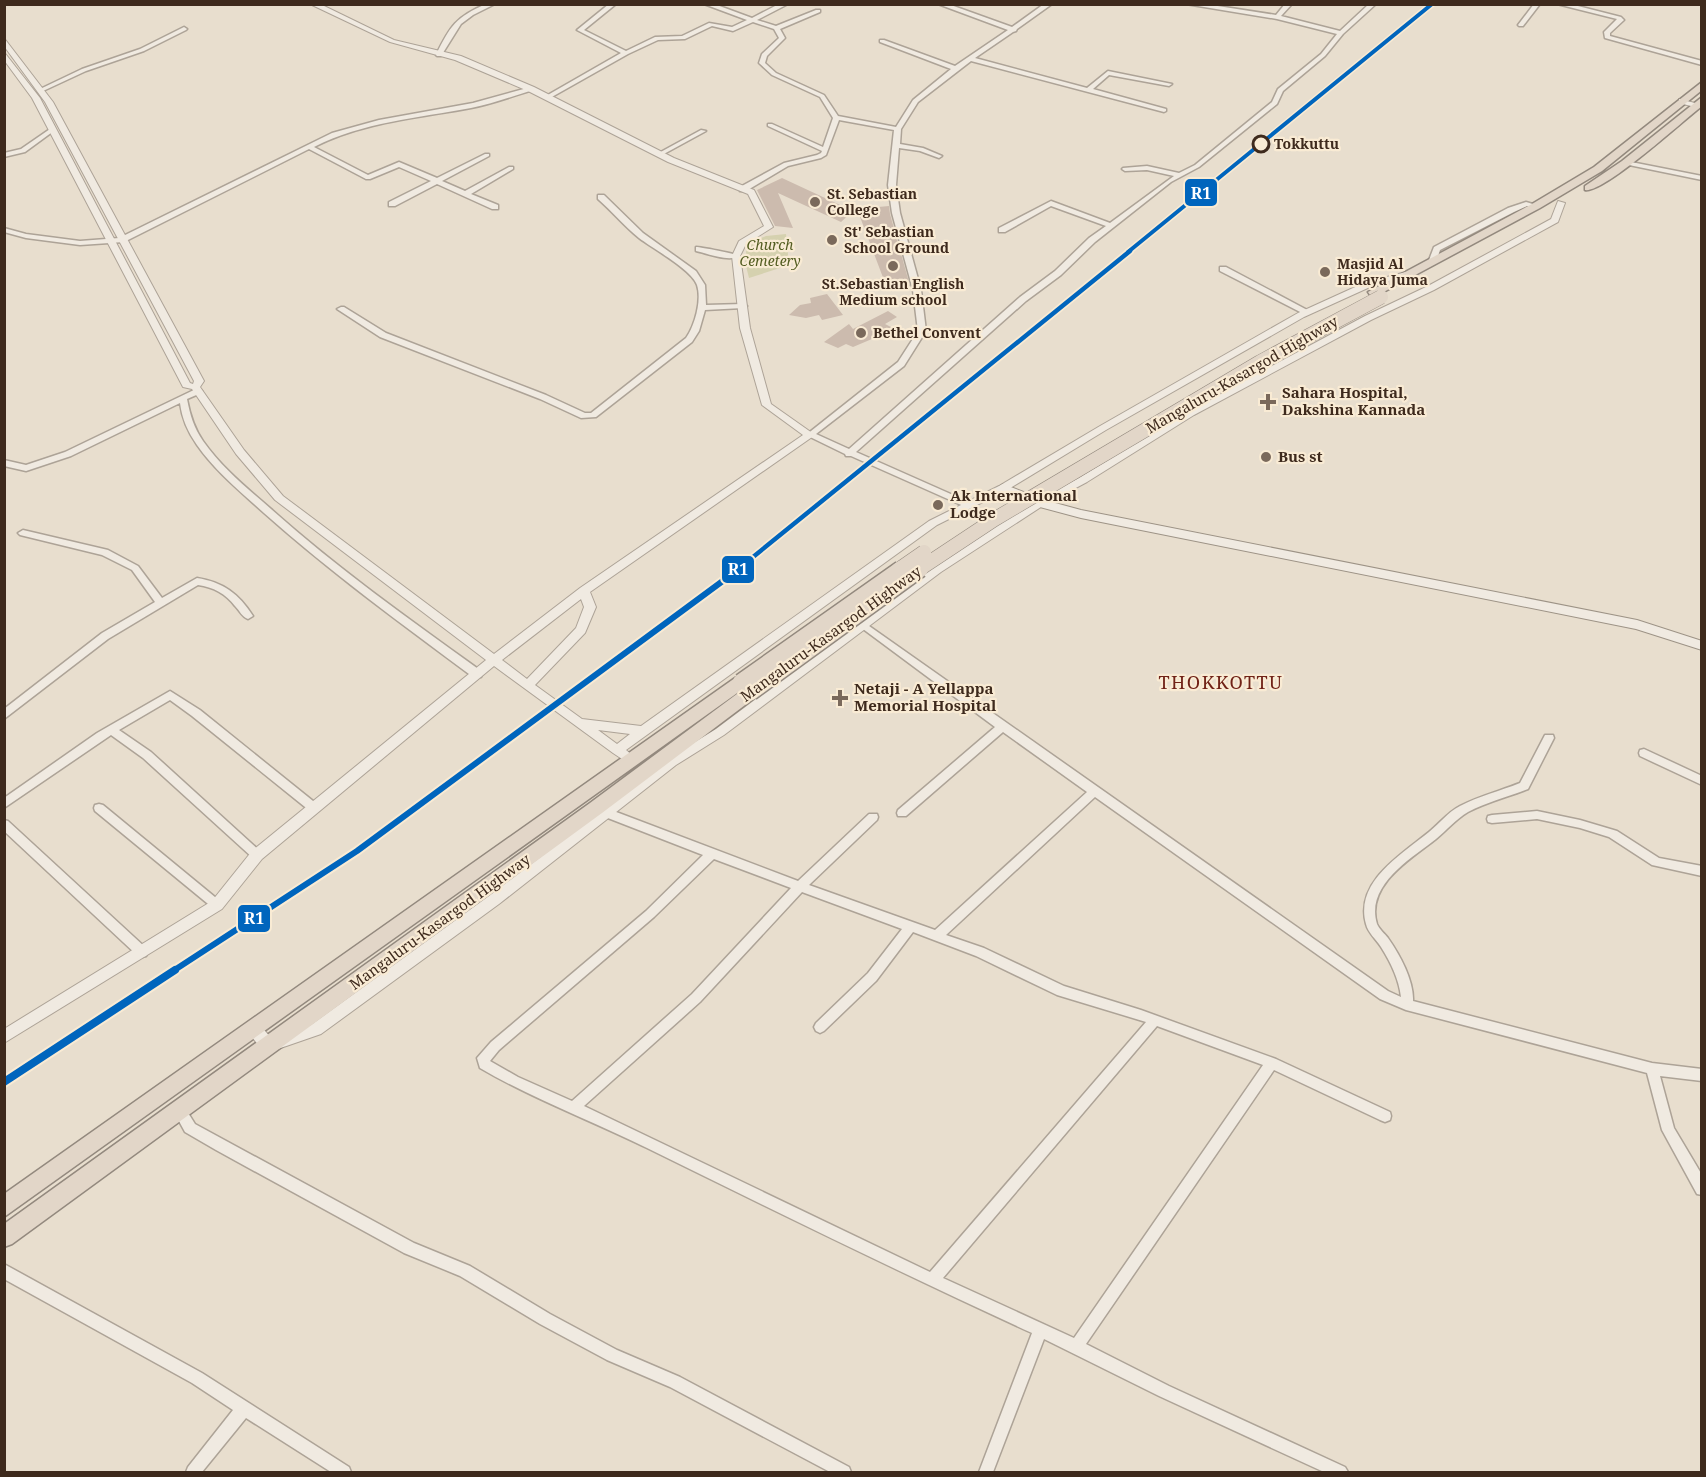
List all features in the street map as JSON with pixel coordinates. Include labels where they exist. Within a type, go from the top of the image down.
[{"type":"highway","name":"Mangaluru-Kasargod Highway","points":[[1377,295],[1406,275],[1536,206],[1598,169],[1701,85]]},
{"type":"highway","name":"Mangaluru-Kasargod Highway","points":[[4,1207],[633,759],[746,687],[933,559],[995,519],[1377,295],[1540,217],[1626,163],[1699,103]]},
{"type":"highway","name":"Mangaluru-Kasargod Highway","points":[[4,1237],[269,1046],[602,811],[633,759]]},
{"type":"main road","points":[[1003,488],[1040,503],[1081,514],[1637,625],[1701,646]]},
{"type":"street","points":[[313,4],[392,41],[439,55],[458,58],[531,89],[660,154],[751,192],[769,227],[742,243],[736,256],[745,328],[767,405],[810,435],[968,505]]},
{"type":"street","points":[[439,55],[455,24],[470,13],[492,4]]},
{"type":"street","points":[[613,4],[580,30],[626,53]]},
{"type":"street","points":[[707,4],[776,28],[782,38],[764,55],[762,63],[774,74],[822,96],[836,118],[898,129]]},
{"type":"street","points":[[548,97],[657,38],[679,40],[711,24],[733,29],[785,4]]},
{"type":"street","points":[[941,4],[1014,30]]},
{"type":"street","points":[[4,1037],[217,906],[257,855],[494,660],[584,591],[810,435],[901,364],[922,331],[917,290],[893,194],[898,129],[915,101],[956,69],[1049,4]]},
{"type":"street","points":[[1189,4],[1277,17],[1341,33]]},
{"type":"street","points":[[1277,17],[1289,4]]},
{"type":"street","points":[[849,454],[1023,299],[1058,273],[1092,240],[1197,166],[1275,103],[1280,90],[1323,54],[1341,33],[1373,4]]},
{"type":"street","points":[[1521,24],[1537,4]]},
{"type":"street","points":[[1560,4],[1619,18],[1620,20],[1607,32],[1607,37],[1701,63]]},
{"type":"street","points":[[776,28],[818,11]]},
{"type":"street","points":[[39,92],[84,70],[142,50],[184,29]]},
{"type":"street","points":[[4,40],[39,92],[199,381],[197,388],[183,398],[68,454],[26,468],[4,463]]},
{"type":"street","points":[[882,41],[956,69]]},
{"type":"street","points":[[4,54],[39,92],[52,130],[186,385],[197,388],[240,452],[279,498],[577,722],[633,759],[675,761]]},
{"type":"street","points":[[971,59],[1164,110]]},
{"type":"street","points":[[1088,90],[1108,72],[1169,84]]},
{"type":"street","points":[[4,230],[26,236],[80,243],[121,240],[334,134],[474,105],[531,89]]},
{"type":"street","points":[[1682,101],[1699,103]]},
{"type":"street","points":[[743,189],[786,164],[819,157],[825,150],[836,118]]},
{"type":"street","points":[[770,125],[825,150]]},
{"type":"street","points":[[4,155],[23,151],[52,130]]},
{"type":"street","points":[[660,154],[703,131]]},
{"type":"street","points":[[308,146],[368,178],[399,164],[495,207]]},
{"type":"street","points":[[896,146],[921,149],[939,156]]},
{"type":"street","points":[[392,204],[487,154]]},
{"type":"street","points":[[1626,163],[1701,178]]},
{"type":"street","points":[[465,194],[511,168]]},
{"type":"street","points":[[1125,169],[1147,168],[1180,176]]},
{"type":"street","points":[[341,309],[383,335],[543,397],[584,416],[592,415],[689,340],[695,331],[702,308],[701,285],[693,273],[640,235],[601,197]]},
{"type":"street","points":[[1002,230],[1051,202],[1112,226]]},
{"type":"street","points":[[602,811],[772,693],[937,568],[1040,503],[1083,480],[1191,413],[1368,318],[1431,288],[1555,220],[1562,203]]},
{"type":"street","points":[[699,249],[721,255],[736,256]]},
{"type":"street","points":[[1223,269],[1307,312]]},
{"type":"street","points":[[633,759],[644,730],[933,523],[1003,488],[1103,428],[1307,312],[1367,285],[1406,275]]},
{"type":"street","points":[[702,308],[743,306]]},
{"type":"street","points":[[183,398],[187,419],[198,438],[213,459],[235,482],[331,567],[477,674]]},
{"type":"street","points":[[23,533],[105,552],[135,568],[160,602]]},
{"type":"street","points":[[4,714],[105,636],[197,581],[214,583],[236,597],[248,616]]},
{"type":"street","points":[[529,684],[581,630],[590,607],[584,591]]},
{"type":"street","points":[[862,624],[1375,990],[1406,1005],[1652,1069],[1701,1076]]},
{"type":"street","points":[[4,804],[101,736],[170,695],[196,713],[314,808]]},
{"type":"street","points":[[577,722],[644,730]]},
{"type":"street","points":[[902,813],[1003,726]]},
{"type":"street","points":[[112,731],[147,755],[257,855]]},
{"type":"street","points":[[1406,1005],[1407,990],[1384,942],[1371,923],[1374,890],[1391,869],[1409,852],[1433,835],[1446,821],[1466,808],[1524,786],[1549,738]]},
{"type":"street","points":[[1644,753],[1701,781]]},
{"type":"street","points":[[937,936],[1095,791]]},
{"type":"street","points":[[99,808],[217,906]]},
{"type":"street","points":[[602,811],[712,854],[980,952],[1061,991],[1155,1020],[1272,1063],[1385,1116]]},
{"type":"street","points":[[1492,819],[1537,815],[1580,824],[1613,834],[1656,861],[1701,871]]},
{"type":"street","points":[[574,1107],[696,998],[800,886],[873,817]]},
{"type":"street","points":[[4,824],[142,952]]},
{"type":"street","points":[[712,854],[650,914],[512,1030],[483,1058],[484,1064],[500,1074],[574,1107],[932,1280],[1041,1329],[1164,1391],[1340,1473]]},
{"type":"street","points":[[820,1027],[872,977],[912,926]]},
{"type":"street","points":[[932,1280],[1155,1020]]},
{"type":"street","points":[[254,1028],[269,1046]]},
{"type":"street","points":[[1076,1347],[1272,1063]]},
{"type":"street","points":[[1652,1069],[1670,1137],[1701,1189]]},
{"type":"street","points":[[180,1112],[190,1128],[221,1146],[409,1248],[465,1271],[545,1319],[612,1355],[675,1382],[844,1473]]},
{"type":"street","points":[[4,1271],[197,1378],[344,1473]]},
{"type":"street","points":[[986,1473],[1041,1329]]},
{"type":"street","points":[[193,1473],[244,1408]]},
{"type":"green space","name":"Church Cemetery","points":[[786,234],[789,265],[749,278],[745,262],[747,244],[766,236]]},
{"type":"building","name":"St. Sebastian College","points":[[782,178],[853,211],[841,222],[778,193],[793,228],[775,226],[757,190]]},
{"type":"building","points":[[889,206],[910,286],[887,288],[857,209]]},
{"type":"building","points":[[827,294],[843,315],[822,320],[819,315],[806,318],[789,315],[800,305],[811,303],[810,298]]},
{"type":"building","name":"Bethel Convent","points":[[888,311],[897,317],[885,324],[893,328],[879,336],[853,347],[846,344],[838,348],[824,342],[849,324],[853,329]]},
{"type":"transit line","name":"R1","points":[[4,1082],[357,851],[755,557],[1432,4]]},
{"type":"place","name":"Tokkuttu","points":[[1261,144]]},
{"type":"place","name":"St. Sebastian College","points":[[815,202]]},
{"type":"place","name":"St' Sebastian School Ground","points":[[832,240]]},
{"type":"place","name":"St.Sebastian English Medium school","points":[[893,266]]},
{"type":"place","name":"Masjid Al Hidaya Juma","points":[[1325,272]]},
{"type":"place","name":"Bethel Convent","points":[[861,333]]},
{"type":"place","name":"Sahara Hospital, Dakshina Kannada","points":[[1268,402]]},
{"type":"place","name":"Bus st","points":[[1266,457]]},
{"type":"place","name":"Ak International Lodge","points":[[938,505]]},
{"type":"place","name":"Netaji - A Yellappa Memorial Hospital","points":[[840,698]]},
{"type":"district","name":"THOKKOTTU","points":[[1221,683]]}]
